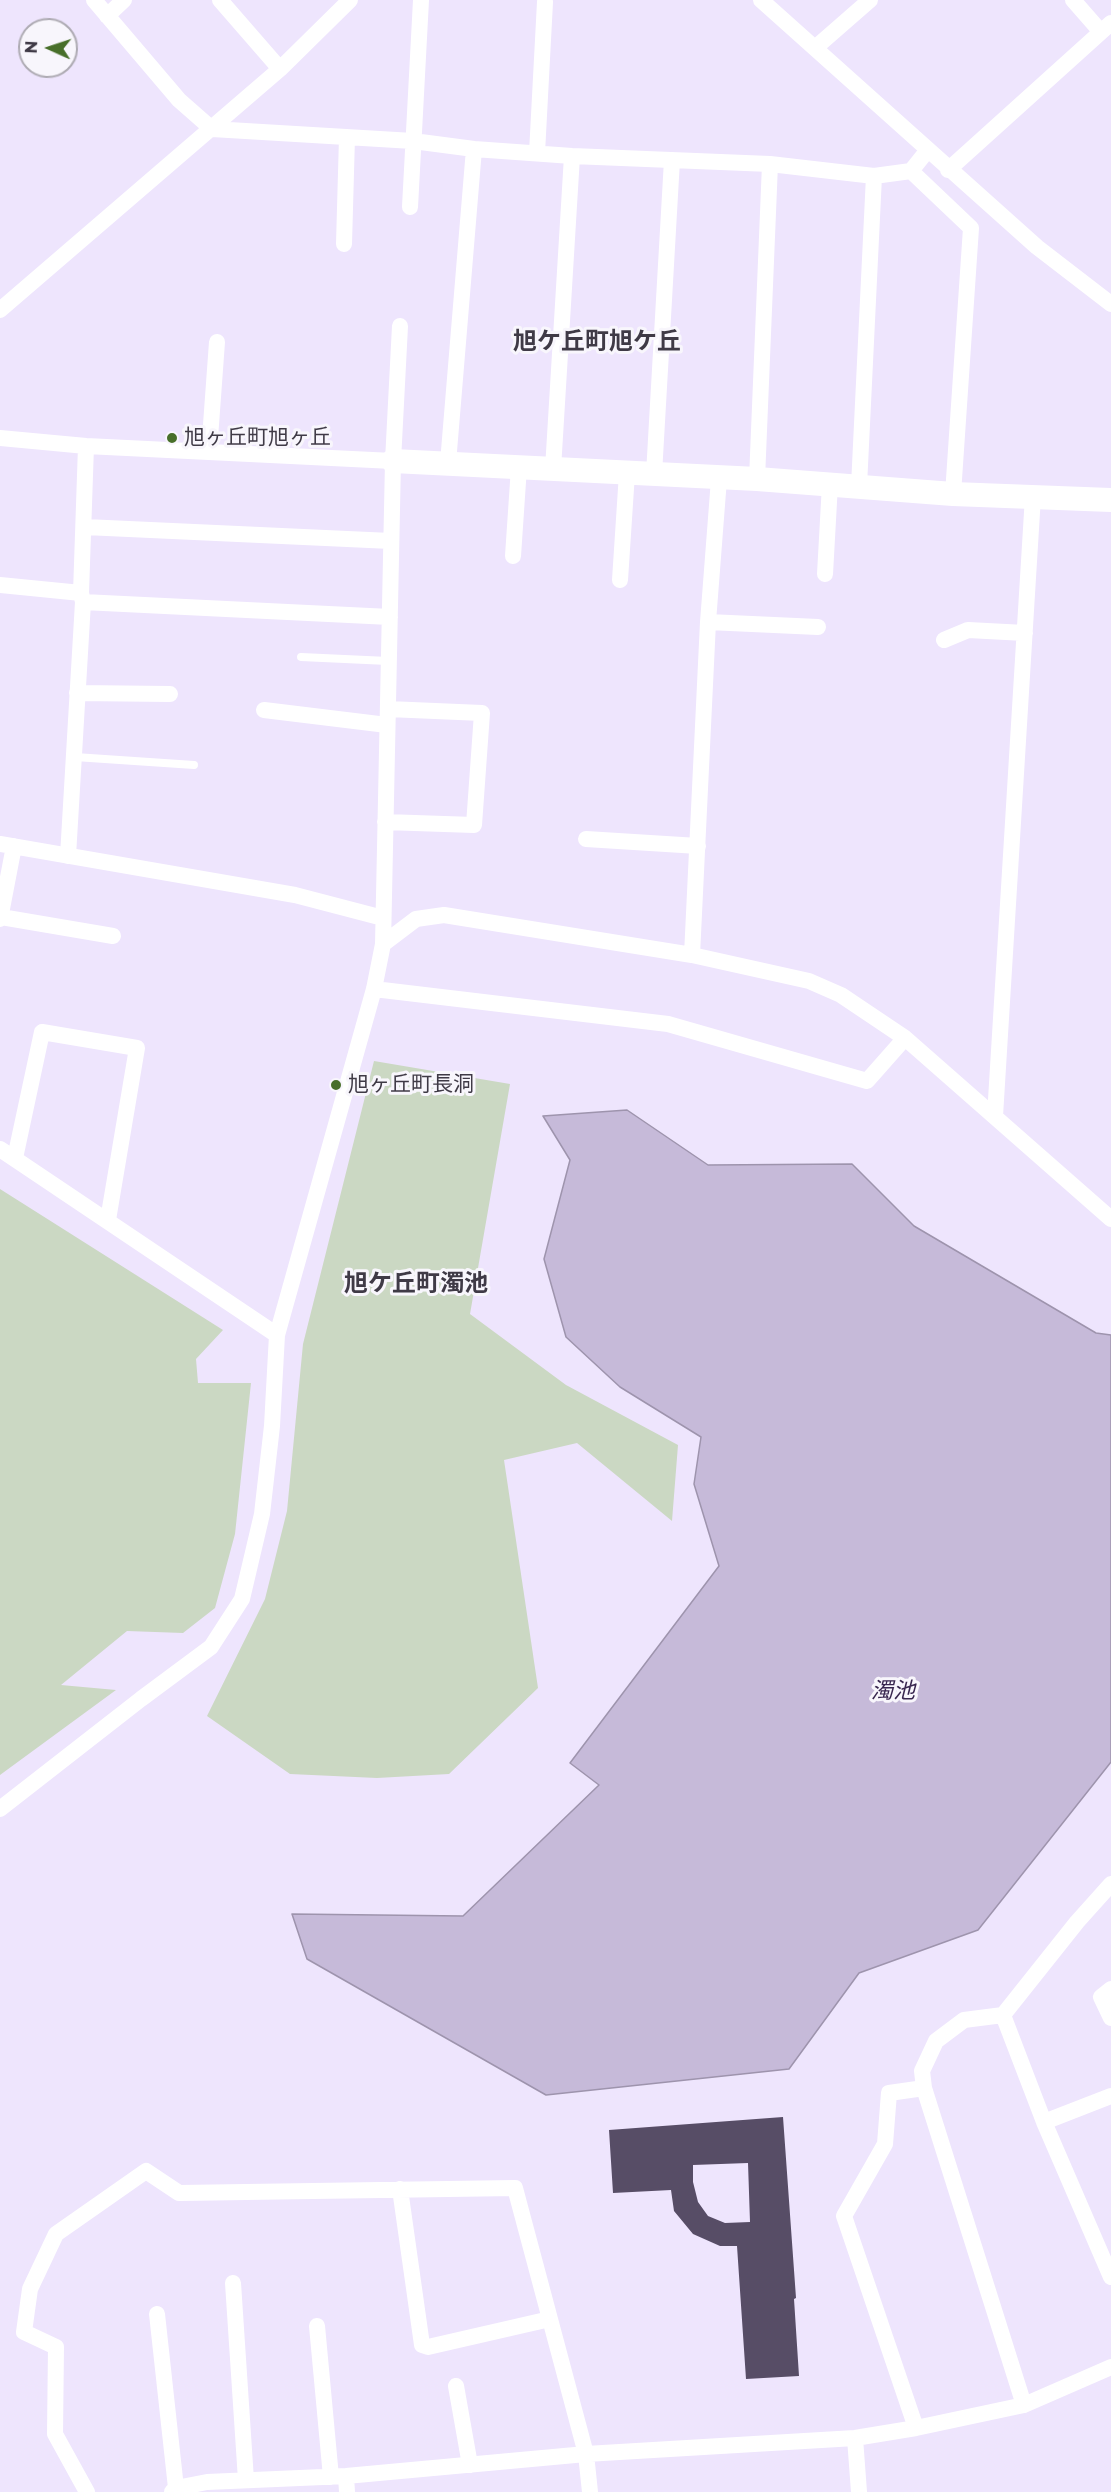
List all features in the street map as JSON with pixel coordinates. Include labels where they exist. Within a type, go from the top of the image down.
[{"type":"street","points":[[94,0],[179,100],[212,129],[413,141],[474,149],[572,156],[770,164],[874,177],[911,171],[927,151]]},
{"type":"street","points":[[107,16],[124,0]]},
{"type":"street","points":[[220,0],[280,69]]},
{"type":"street","points":[[0,310],[280,69],[350,0]]},
{"type":"street","points":[[410,207],[421,0]]},
{"type":"street","points":[[761,0],[948,170],[1037,246],[1111,304]]},
{"type":"street","points":[[815,48],[870,0]]},
{"type":"street","points":[[948,170],[1106,27],[1073,0]]},
{"type":"street","points":[[537,153],[545,2]]},
{"type":"street","points":[[344,244],[347,138]]},
{"type":"street","points":[[448,464],[474,149]]},
{"type":"street","points":[[553,469],[572,156]]},
{"type":"street","points":[[654,474],[672,160]]},
{"type":"street","points":[[757,479],[770,164]]},
{"type":"street","points":[[911,171],[971,228],[953,494]]},
{"type":"street","points":[[859,486],[874,177]]},
{"type":"street","points":[[0,1809],[212,1647],[242,1599],[262,1514],[272,1426],[277,1335],[374,988],[383,944],[393,460],[400,326]]},
{"type":"street","points":[[209,452],[217,342]]},
{"type":"street","points":[[0,438],[86,446],[627,472],[953,494],[1111,500]]},
{"type":"street","points":[[68,856],[82,598],[86,446]]},
{"type":"street","points":[[513,556],[519,467]]},
{"type":"street","points":[[620,580],[627,472]]},
{"type":"street","points":[[692,955],[708,622],[718,479]]},
{"type":"street","points":[[825,574],[830,484]]},
{"type":"street","points":[[995,1116],[1033,496]]},
{"type":"street","points":[[85,527],[391,541]]},
{"type":"street","points":[[0,585],[82,598],[390,617]]},
{"type":"street","points":[[708,622],[818,627]]},
{"type":"street","points":[[944,640],[968,630],[1025,633]]},
{"type":"street","points":[[77,693],[170,694]]},
{"type":"street","points":[[264,710],[387,717],[482,714],[474,825],[385,822]]},
{"type":"street","points":[[586,840],[698,846]]},
{"type":"street","points":[[113,936],[0,918],[7,845],[296,895],[383,918]]},
{"type":"street","points":[[383,944],[417,919],[444,915],[692,955],[809,981],[841,995],[905,1038],[1111,1219]]},
{"type":"street","points":[[374,988],[668,1024],[867,1081],[905,1038]]},
{"type":"street","points":[[108,1220],[136,1048],[42,1032],[7,1153],[277,1335]]},
{"type":"street","points":[[1024,2404],[924,2088],[922,2071],[936,2041],[964,2020],[1003,2015],[1077,1922],[1111,1884]]},
{"type":"street","points":[[1111,1989],[1101,1997],[1111,2018]]},
{"type":"street","points":[[1003,2015],[1044,2122],[1111,2277]]},
{"type":"street","points":[[916,2428],[844,2216],[885,2144],[889,2093],[924,2088]]},
{"type":"street","points":[[1044,2122],[1111,2096]]},
{"type":"street","points":[[87,2492],[55,2434],[56,2347],[24,2332],[30,2289],[57,2234],[146,2171],[178,2193],[516,2187],[586,2454],[590,2492]]},
{"type":"street","points":[[400,2189],[422,2345],[428,2347],[550,2319]]},
{"type":"street","points":[[233,2283],[246,2480]]},
{"type":"street","points":[[157,2314],[174,2490],[207,2482],[342,2481],[470,2465],[586,2454],[855,2438],[916,2428],[1024,2404],[1111,2367]]},
{"type":"street","points":[[317,2326],[342,2481]]},
{"type":"street","points":[[456,2386],[470,2465]]},
{"type":"street","points":[[855,2438],[859,2492]]},
{"type":"lane","points":[[301,657],[388,661]]},
{"type":"lane","points":[[75,757],[194,765]]},
{"type":"green space","points":[[374,1061],[510,1084],[470,1314],[566,1385],[678,1445],[672,1521],[577,1443],[504,1460],[538,1688],[449,1774],[377,1778],[290,1774],[207,1716],[265,1599],[287,1511],[303,1344]]},
{"type":"green space","points":[[0,1189],[223,1330],[196,1359],[198,1383],[251,1383],[235,1534],[215,1608],[183,1633],[127,1631],[61,1685],[116,1690],[0,1775]]},
{"type":"water","name":"濁池","points":[[627,1110],[708,1165],[852,1164],[914,1226],[1096,1333],[1111,1335],[1111,1762],[978,1930],[859,1973],[789,2069],[546,2095],[307,1959],[292,1914],[463,1916],[599,1785],[570,1763],[719,1566],[694,1484],[701,1437],[620,1387],[566,1337],[544,1259],[570,1160],[543,1116]]},
{"type":"building","points":[[783,2117],[796,2298],[794,2299],[799,2376],[746,2379],[737,2246],[720,2246],[693,2234],[674,2211],[671,2190],[613,2193],[609,2130]],"holes":[[[748,2163],[750,2222],[725,2223],[708,2216],[698,2202],[693,2182],[693,2165]]]},
{"type":"place","name":"旭ヶ丘町旭ヶ丘","points":[[172,438]]},
{"type":"place","name":"旭ヶ丘町長洞","points":[[336,1085]]},
{"type":"district","name":"旭ケ丘町旭ケ丘","points":[[597,342]]},
{"type":"district","name":"旭ケ丘町濁池","points":[[416,1284]]}]
